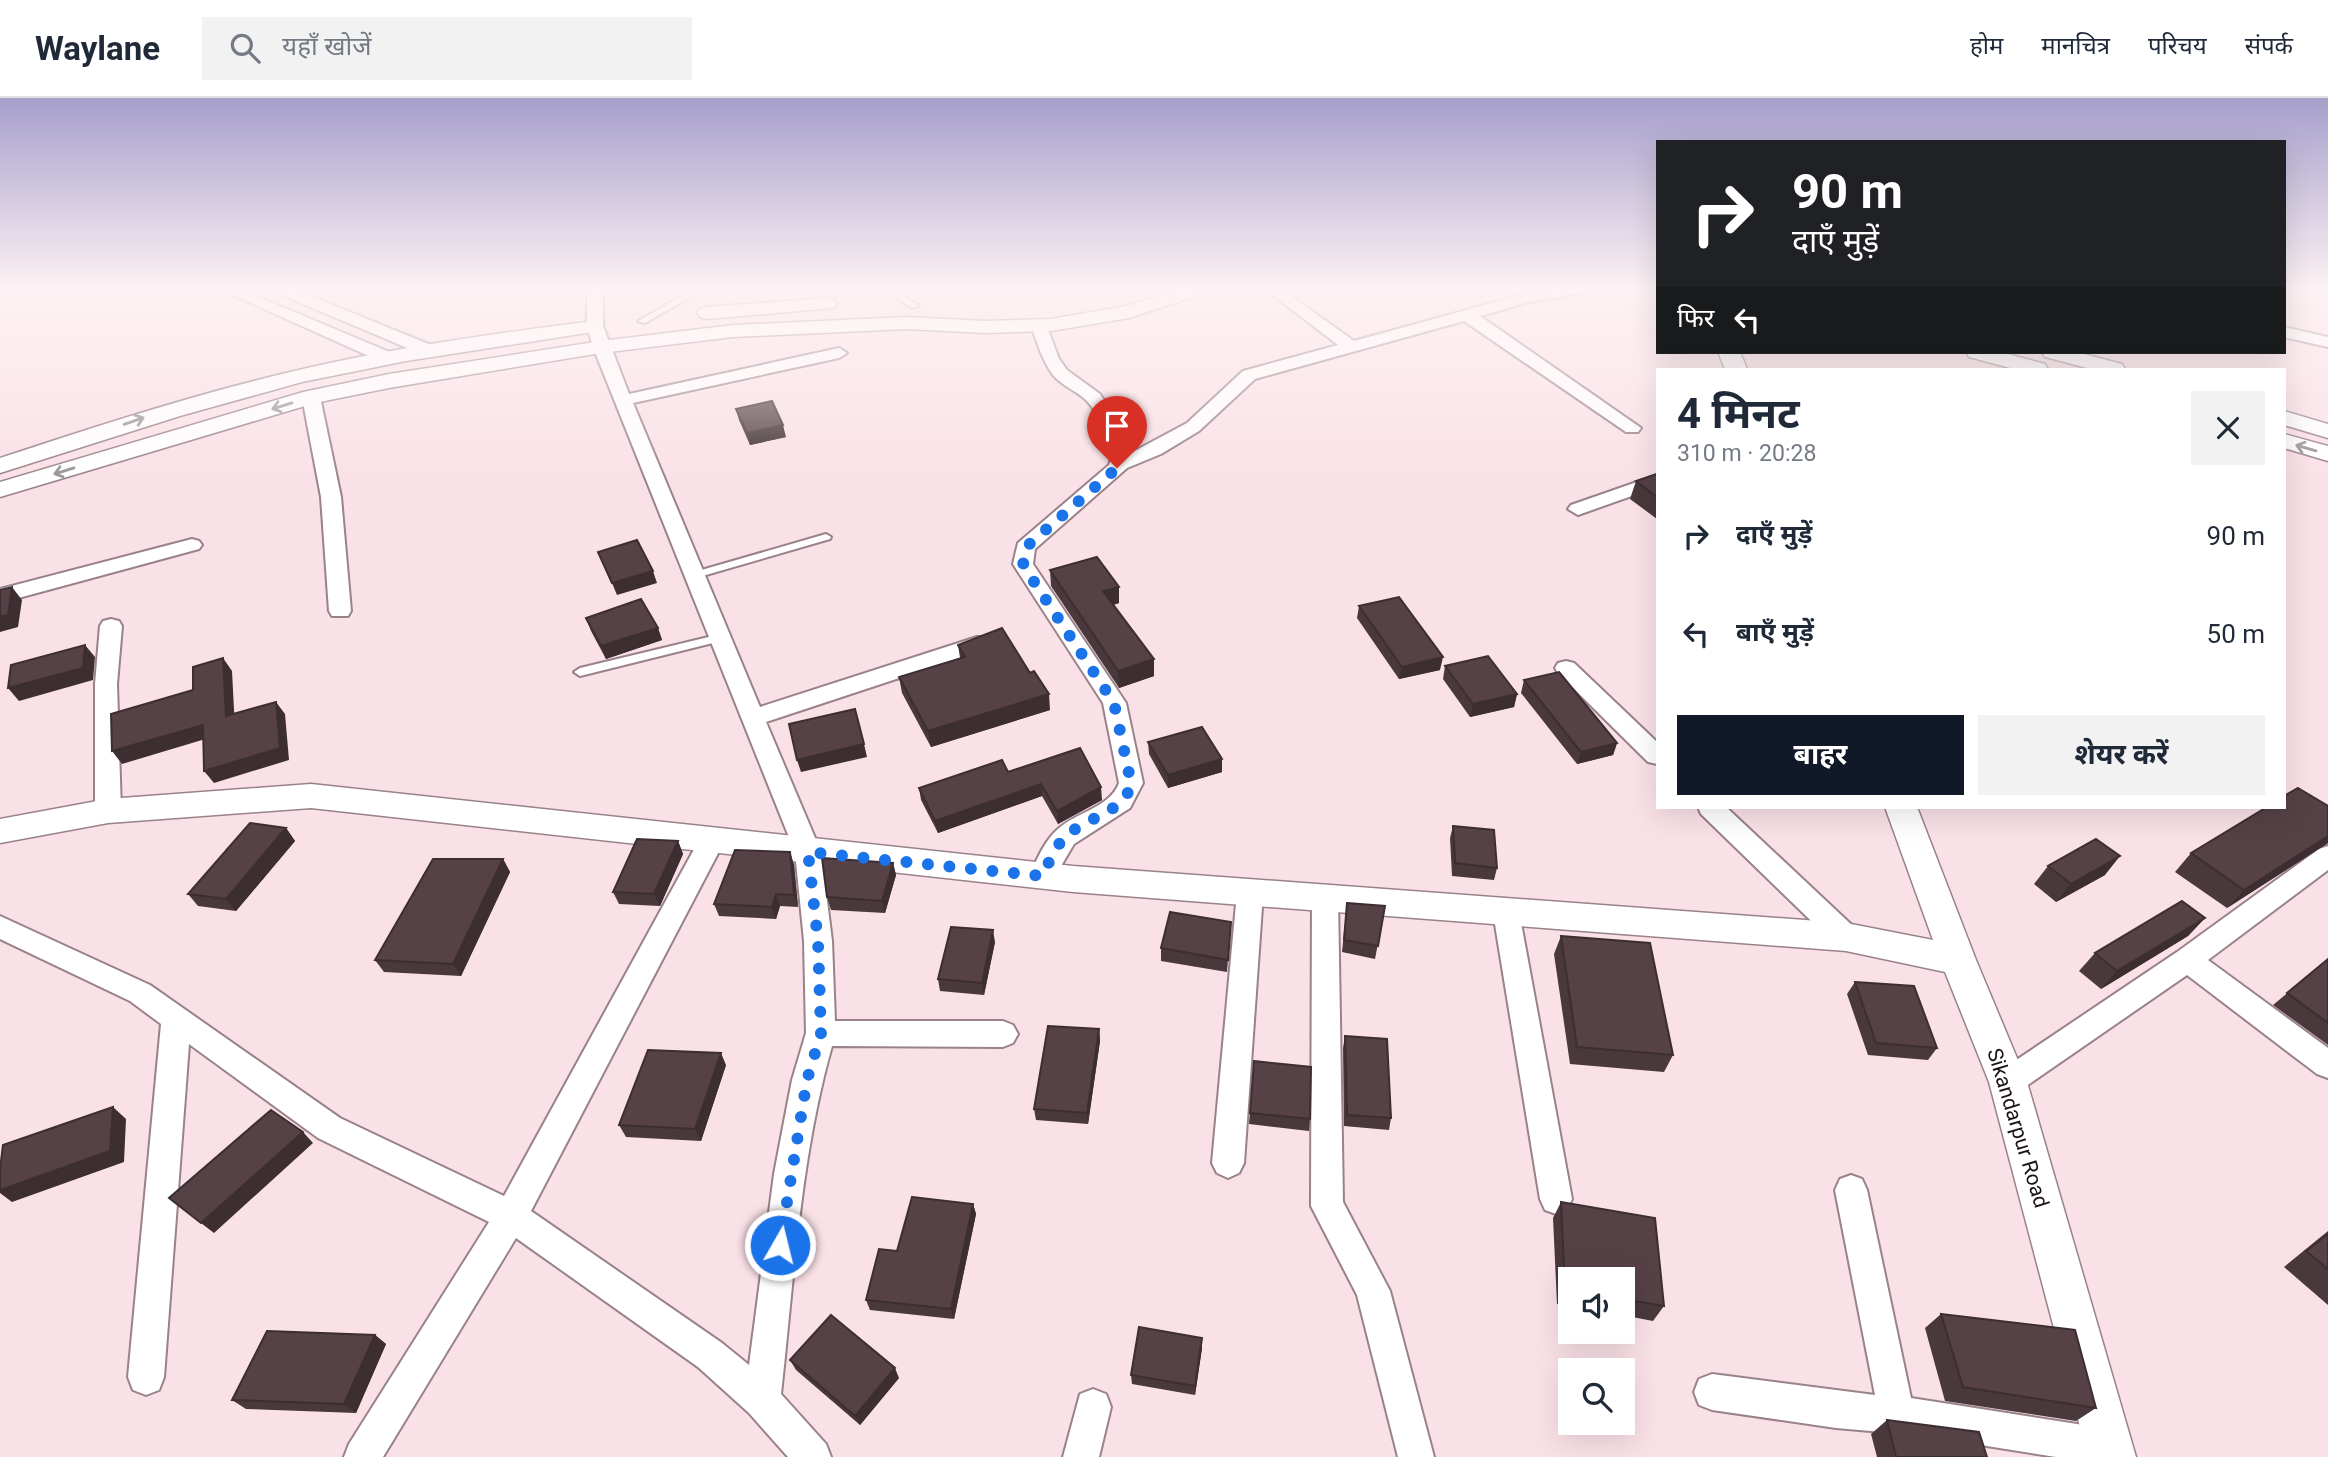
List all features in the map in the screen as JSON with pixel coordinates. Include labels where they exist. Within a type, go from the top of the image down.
[{"type":"street","points":[[377,353],[388,358]]},
{"type":"street","points":[[0,466],[150,415],[298,377],[415,353]]},
{"type":"street","points":[[0,490],[311,397],[520,353]]},
{"type":"street","points":[[605,353],[808,852],[818,941],[821,1033],[807,1080],[790,1174],[762,1400]]},
{"type":"street","points":[[1042,876],[1062,840],[1074,828],[1120,804],[1129,795],[1131,783],[1114,703],[1023,565],[1026,547],[1075,507],[1119,464],[1122,457],[1120,446],[1094,398],[1061,374],[1049,353]]},
{"type":"street","points":[[1119,464],[1154,450],[1193,427],[1249,375],[1328,353]]},
{"type":"street","points":[[1523,353],[1632,428]]},
{"type":"street","points":[[624,400],[839,354]]},
{"type":"street","points":[[1984,354],[2033,368]]},
{"type":"street","points":[[2060,354],[2110,368]]},
{"type":"street","points":[[311,397],[331,497],[340,611]]},
{"type":"street","points":[[2286,419],[2328,431]]},
{"type":"street","points":[[2286,442],[2328,454]]},
{"type":"street","points":[[1578,509],[1656,481]]},
{"type":"street","points":[[0,596],[192,545]]},
{"type":"street","points":[[108,811],[106,684],[111,626]]},
{"type":"street","points":[[753,718],[985,642]]},
{"type":"street","points":[[1566,668],[1656,755]]},
{"type":"street","points":[[0,831],[108,811],[311,796],[1042,876],[1846,937],[1958,960]]},
{"type":"street","points":[[1712,809],[1846,937]]},
{"type":"street","name":"Sikandarpur Road","points":[[1902,809],[1958,960],[2008,1083],[2111,1452]]},
{"type":"street","points":[[362,1457],[511,1216],[712,840]]},
{"type":"street","points":[[2008,1083],[2187,960],[2328,856]]},
{"type":"street","points":[[1228,1163],[1250,893]]},
{"type":"street","points":[[1325,897],[1327,1206],[1373,1291],[1416,1457]]},
{"type":"street","points":[[1506,912],[1556,1199]]},
{"type":"street","points":[[0,927],[140,993],[329,1128],[511,1216],[709,1355],[762,1400],[813,1457]]},
{"type":"street","points":[[2187,960],[2328,1065]]},
{"type":"street","points":[[146,1377],[176,1019]]},
{"type":"street","points":[[821,1033],[1003,1034]]},
{"type":"street","points":[[1851,1190],[1897,1416]]},
{"type":"street","points":[[1712,1392],[1897,1416],[2111,1452]]},
{"type":"street","points":[[1081,1457],[1093,1407]]},
{"type":"lane","points":[[695,575],[827,537]]},
{"type":"lane","points":[[580,672],[721,638]]},
{"type":"building","points":[[772,401],[783,425],[747,433],[736,409]]},
{"type":"building","points":[[1656,474],[1656,496],[1636,481]]},
{"type":"building","points":[[637,540],[653,571],[612,583],[598,552]]},
{"type":"building","points":[[1097,557],[1119,587],[1103,591],[1154,659],[1118,671],[1050,570]]},
{"type":"building","points":[[12,587],[8,615],[0,617],[0,590]]},
{"type":"building","points":[[1399,597],[1443,657],[1402,667],[1359,606]]},
{"type":"building","points":[[641,599],[658,628],[601,646],[586,618]]},
{"type":"building","points":[[1002,628],[1030,673],[1034,671],[1049,694],[928,731],[899,677],[965,657],[958,645]]},
{"type":"building","points":[[85,645],[83,668],[8,688],[11,665]]},
{"type":"building","points":[[1488,656],[1517,694],[1473,704],[1445,666]]},
{"type":"building","points":[[223,658],[226,716],[276,702],[280,748],[204,771],[203,725],[112,751],[111,714],[193,690],[193,667]]},
{"type":"building","points":[[1559,672],[1617,743],[1581,752],[1524,680]]},
{"type":"building","points":[[855,709],[864,744],[797,760],[789,724]]},
{"type":"building","points":[[1202,727],[1222,759],[1168,775],[1148,742]]},
{"type":"building","points":[[1080,748],[1101,787],[1057,811],[1041,784],[935,821],[919,788],[1002,760],[1008,772]]},
{"type":"building","points":[[2298,788],[2328,806],[2328,836],[2244,890],[2191,853],[2264,809],[2286,809],[2286,795]]},
{"type":"building","points":[[250,823],[286,828],[226,899],[188,894]]},
{"type":"building","points":[[1453,826],[1494,830],[1497,868],[1455,863]]},
{"type":"building","points":[[637,839],[678,841],[654,894],[613,892]]},
{"type":"building","points":[[2096,839],[2120,856],[2071,884],[2048,866]]},
{"type":"building","points":[[735,850],[790,852],[794,895],[776,894],[772,907],[714,904]]},
{"type":"building","points":[[822,858],[893,863],[882,901],[827,897]]},
{"type":"building","points":[[433,859],[503,859],[453,964],[375,960]]},
{"type":"building","points":[[2182,901],[2205,918],[2117,971],[2095,953]]},
{"type":"building","points":[[1347,903],[1385,906],[1378,946],[1344,940]]},
{"type":"building","points":[[1170,912],[1231,922],[1228,960],[1161,948]]},
{"type":"building","points":[[951,927],[993,930],[982,983],[938,979]]},
{"type":"building","points":[[1561,936],[1650,943],[1673,1055],[1577,1047]]},
{"type":"building","points":[[2328,959],[2328,1023],[2287,993]]},
{"type":"building","points":[[1855,982],[1914,986],[1937,1048],[1876,1043]]},
{"type":"building","points":[[1048,1026],[1099,1029],[1087,1113],[1034,1109]]},
{"type":"building","points":[[1345,1036],[1387,1039],[1391,1118],[1347,1115]]},
{"type":"building","points":[[648,1050],[721,1053],[695,1129],[619,1125]]},
{"type":"building","points":[[1254,1061],[1311,1067],[1310,1119],[1250,1113]]},
{"type":"building","points":[[113,1107],[110,1151],[0,1190],[3,1145]]},
{"type":"building","points":[[271,1110],[303,1132],[201,1223],[169,1198]]},
{"type":"building","points":[[912,1197],[973,1204],[951,1309],[866,1300],[879,1249],[897,1251]]},
{"type":"building","points":[[1561,1202],[1655,1218],[1664,1306],[1635,1301],[1635,1267],[1564,1267]]},
{"type":"building","points":[[2328,1234],[2328,1269],[2306,1251]]},
{"type":"building","points":[[1941,1314],[2075,1330],[2096,1408],[1963,1387]]},
{"type":"building","points":[[831,1315],[895,1368],[855,1416],[790,1360]]},
{"type":"building","points":[[1139,1327],[1202,1338],[1195,1386],[1131,1375]]},
{"type":"building","points":[[267,1331],[375,1335],[344,1404],[232,1400]]},
{"type":"building","points":[[1887,1420],[1979,1432],[1987,1457],[1896,1457]]},
{"type":"route","points":[[780,1245],[807,1080],[821,1033],[818,941],[808,852],[1042,876],[1062,840],[1074,828],[1120,804],[1129,795],[1131,783],[1114,703],[1023,565],[1026,547],[1117,468]]}]
